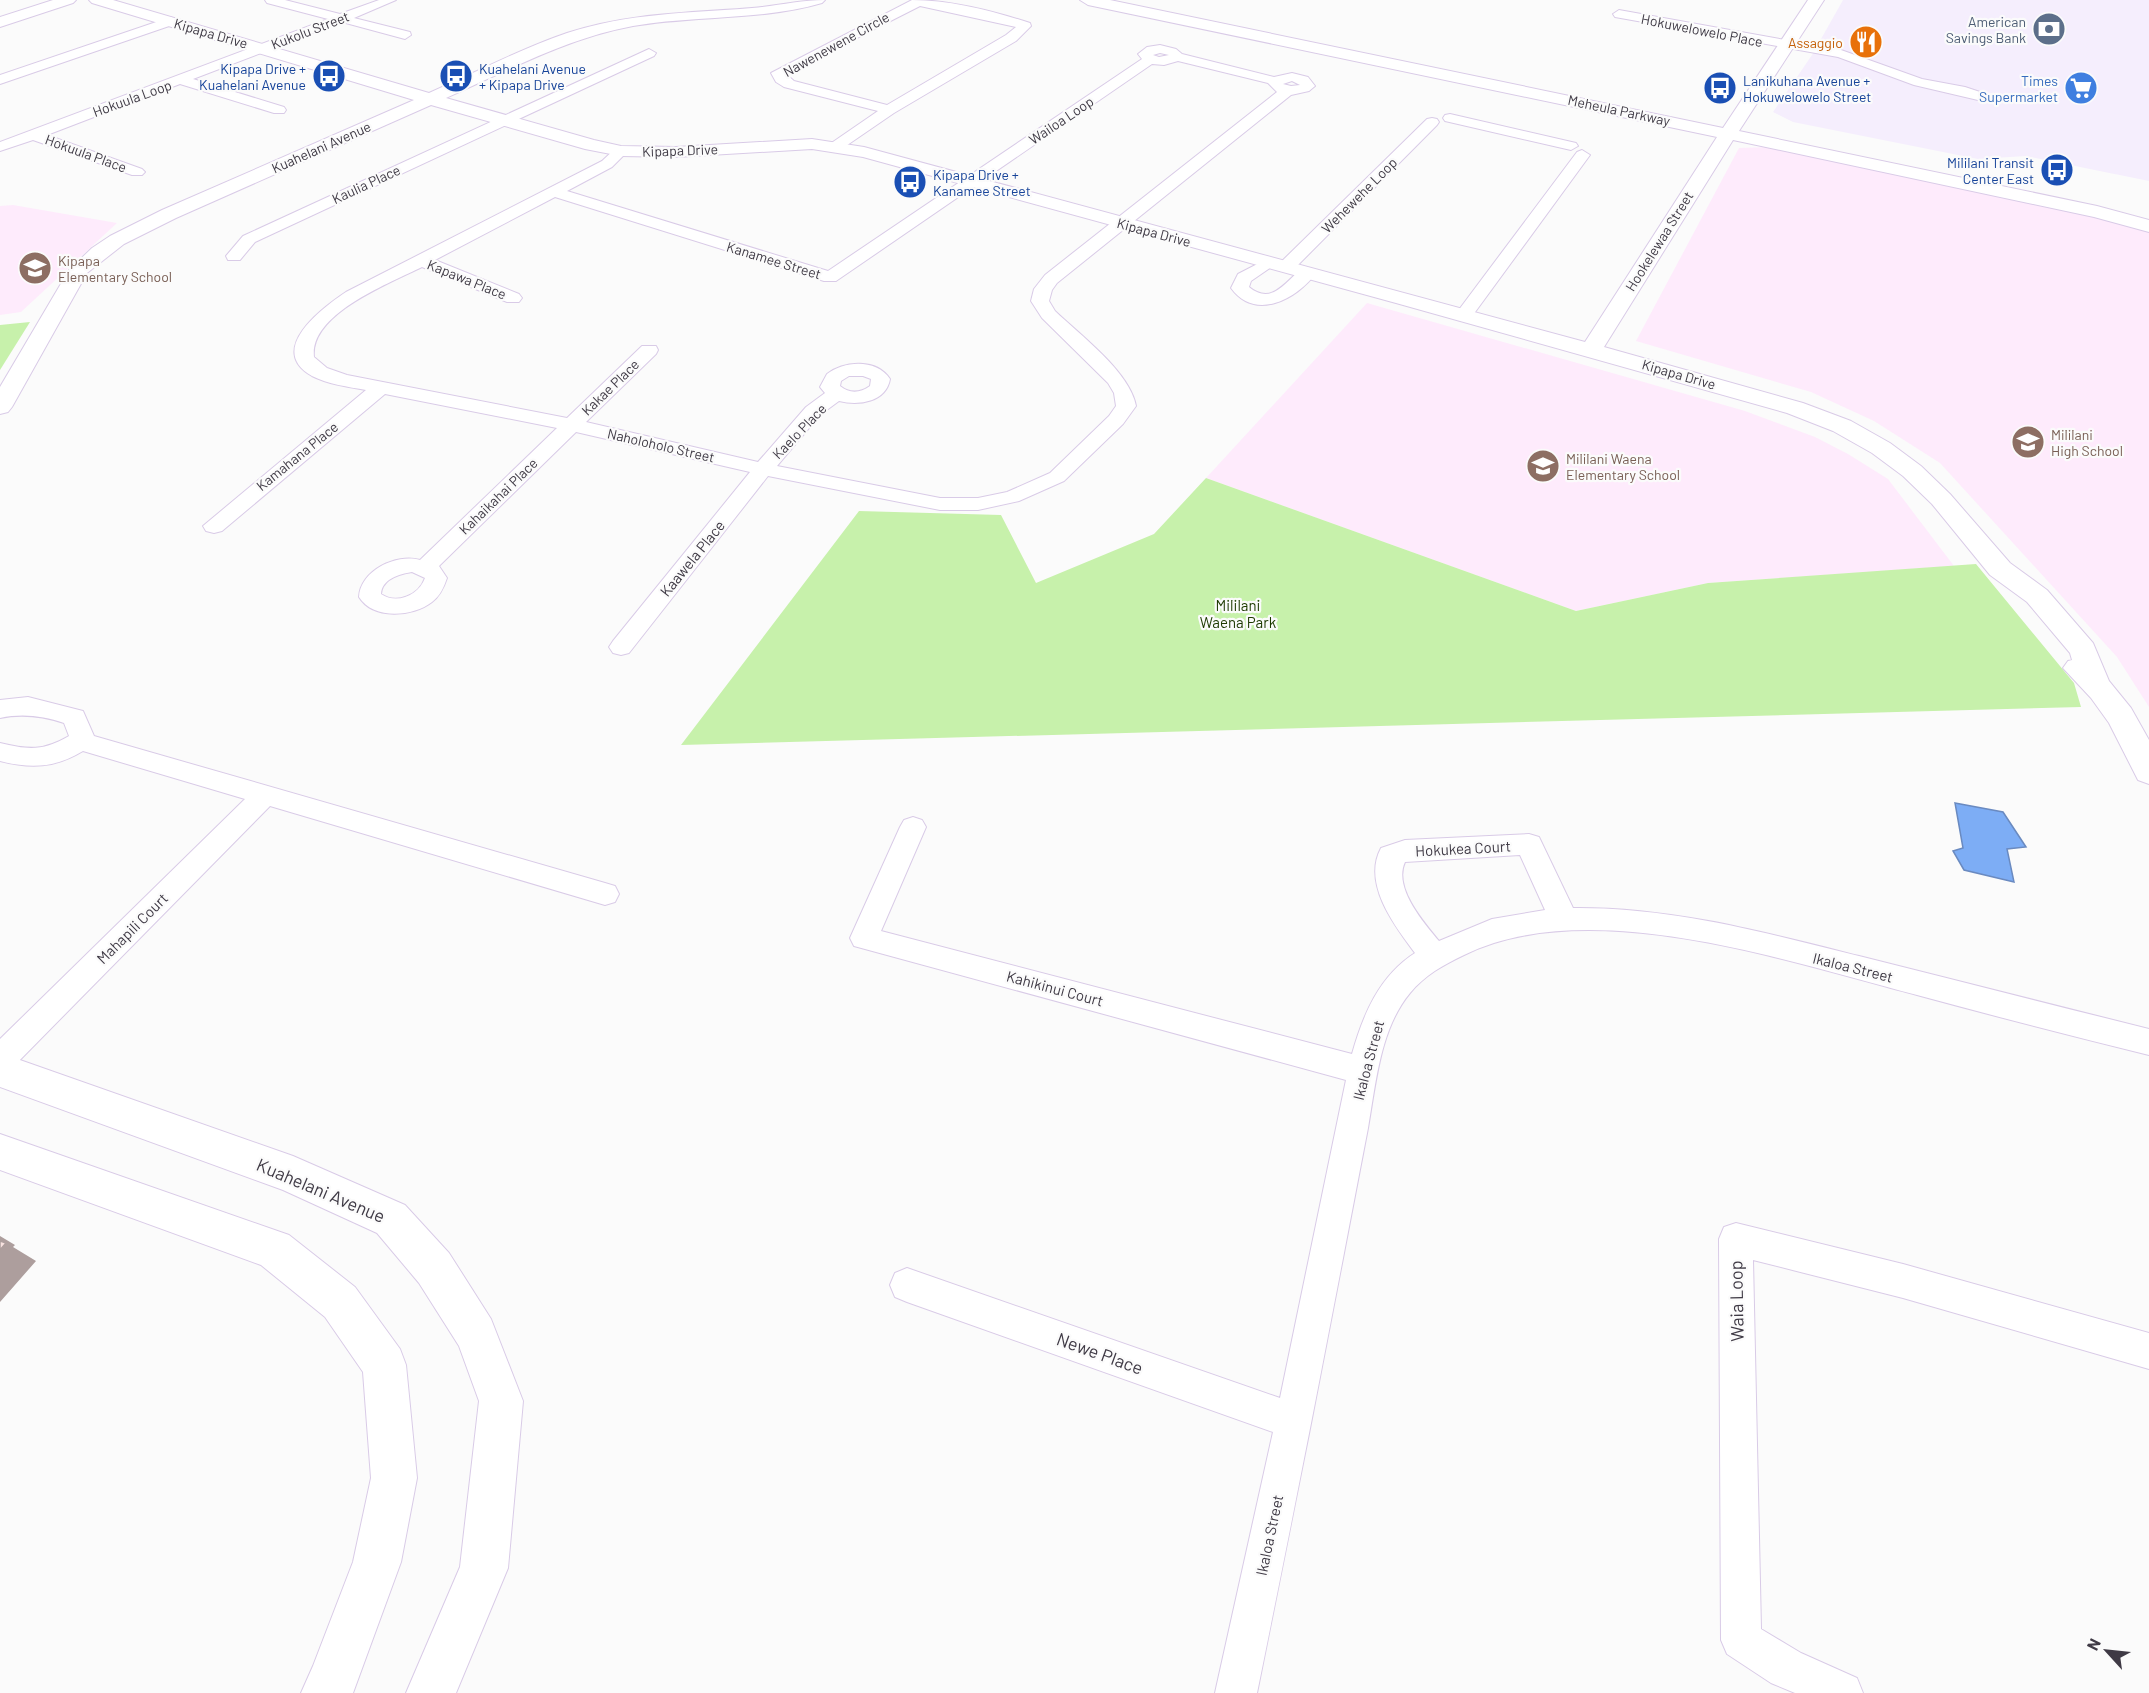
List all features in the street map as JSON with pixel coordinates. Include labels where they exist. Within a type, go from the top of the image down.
[{"type":"street","points":[[1,21],[68,0]]},
{"type":"street","name":"Kipapa Drive","points":[[97,0],[430,99],[621,151],[676,152],[772,145],[835,147],[864,152],[1750,394],[1842,426],[1881,448],[1912,471],[1941,499],[2000,569],[2015,598],[2055,650],[2095,682],[2128,726],[2149,772]]},
{"type":"street","points":[[271,0],[405,35]]},
{"type":"street","name":"Kukolu Street","points":[[263,48],[390,0]]},
{"type":"street","name":"Kuahelani Avenue","points":[[726,13],[785,0]]},
{"type":"street","name":"Kuahelani Avenue","points":[[0,407],[79,270],[117,240],[169,214],[571,37],[593,30],[653,18],[768,11],[818,0]]},
{"type":"street","name":"Meheula Parkway","points":[[1088,0],[1733,127],[2104,197],[2149,209]]},
{"type":"street","name":"Meheula Parkway","points":[[1150,0],[1733,127],[2149,226]]},
{"type":"street","name":"Hookelewaa Street","points":[[1591,350],[1816,0]]},
{"type":"street","name":"Nawenewene Circle","points":[[835,147],[889,110],[1011,38],[1025,26],[918,2],[778,73],[781,79],[789,84],[889,110]]},
{"type":"street","name":"Hokuwelowelo Place","points":[[1619,14],[1841,54],[1919,82],[1978,96],[1928,89],[1852,63],[1786,45]]},
{"type":"street","points":[[0,80],[171,21]]},
{"type":"street","name":"Hokuula Loop","points":[[0,147],[263,48]]},
{"type":"street","name":"Wailoa Loop","points":[[972,180],[1150,59],[1145,54],[1155,50],[1172,51],[1177,55],[1176,57],[1281,86],[1121,223]]},
{"type":"street","name":"Kaulia Place","points":[[234,256],[249,239],[649,53]]},
{"type":"street","points":[[181,80],[279,110]]},
{"type":"street","name":"Wehewehe Loop","points":[[1278,265],[1432,122],[1442,122],[1450,118],[1586,150],[1464,315]]},
{"type":"street","name":"Hokuula Place","points":[[34,135],[138,172]]},
{"type":"street","name":"Naholoholo Street","points":[[621,151],[607,164],[420,260],[330,310],[310,332],[305,344],[304,354],[310,366],[324,374],[381,388],[571,425],[764,469],[940,504],[978,504],[1012,497],[1057,477],[1116,420],[1126,406],[1124,393],[1116,380],[1048,314],[1040,301],[1043,290],[1051,279],[1121,223]]},
{"type":"street","name":"Kanamee Street","points":[[555,192],[830,277],[972,180]]},
{"type":"street","name":"Kapawa Place","points":[[420,260],[513,298]]},
{"type":"street","points":[[1278,265],[1244,278],[1240,288],[1245,294],[1255,299],[1270,300],[1281,297],[1307,273]]},
{"type":"street","name":"Kakae Place","points":[[571,425],[650,350]]},
{"type":"street","name":"Kamahana Place","points":[[214,526],[381,388]]},
{"type":"street","name":"Kaelo Place","points":[[764,469],[813,411],[836,394]]},
{"type":"street","name":"Kahaikahai Place","points":[[425,567],[571,425]]},
{"type":"street","name":"Kaawela Place","points":[[621,646],[764,469]]},
{"type":"street","points":[[0,709],[19,704],[53,710],[74,717],[81,734],[80,741],[57,756],[43,759],[0,752]]},
{"type":"street","points":[[80,741],[605,894]]},
{"type":"street","name":"Mahapili Court","points":[[0,1059],[264,796]]},
{"type":"street","name":"Kahikinui Court","points":[[913,827],[864,938],[1363,1071]]},
{"type":"street","name":"Hokukea Court","points":[[1434,956],[1404,917],[1388,870],[1391,855],[1405,851],[1529,844],[1564,920]]},
{"type":"street","name":"Ikaloa Street","points":[[1236,1693],[1294,1421],[1363,1071],[1376,1021],[1391,995],[1407,976],[1434,956],[1469,939],[1506,927],[1564,920],[1607,920],[1693,929],[1774,947],[2149,1042]]},
{"type":"street","name":"Kuahelani Avenue","points":[[0,1070],[294,1174],[391,1220],[434,1268],[476,1334],[501,1401],[484,1568],[431,1693]]},
{"type":"street","points":[[0,1152],[274,1249],[340,1302],[384,1365],[394,1478],[376,1562],[333,1681],[326,1693]]},
{"type":"street","name":"Waia Loop","points":[[1842,1693],[1786,1668],[1741,1640],[1736,1239],[1902,1281],[2149,1352]]},
{"type":"street","name":"Newe Place","points":[[907,1285],[1294,1421]]},
{"type":"shaded area","points":[[1843,0],[2149,0],[2149,181],[2026,156],[1978,159],[1793,122],[1773,112],[1812,55]]},
{"type":"shaded area","name":"Mililani High School","points":[[1768,147],[1999,194],[2149,230],[2149,707],[2117,657],[1940,463],[1874,421],[1811,392],[1636,341],[1739,148]]},
{"type":"shaded area","name":"Kipapa Elementary School","points":[[13,205],[117,223],[21,312],[0,315],[0,206]]},
{"type":"shaded area","name":"Mililani Waena Elementary School","points":[[1367,303],[1745,411],[1815,437],[1888,479],[1954,566],[1708,583],[1576,611],[1206,478]]},
{"type":"green space","points":[[30,322],[0,370],[0,325]]},
{"type":"green space","name":"Mililani Waena Park","points":[[1206,478],[1576,611],[1708,583],[1976,564],[2074,683],[2081,707],[681,745],[859,511],[1001,515],[1036,583],[1154,534]]},
{"type":"water","points":[[1955,803],[2003,812],[2026,847],[2007,849],[2014,882],[1964,870],[1953,851],[1963,848]]},
{"type":"building","points":[[0,1241],[6,1243],[0,1250]]},
{"type":"place","name":"American Savings Bank","points":[[2049,29]]},
{"type":"place","name":"Assaggio","points":[[1866,42]]},
{"type":"place","name":"Kipapa Drive + Kuahelani Avenue","points":[[329,76]]},
{"type":"place","name":"Kuahelani Avenue + Kipapa Drive","points":[[456,76]]},
{"type":"place","name":"Lanikuhana Avenue + Hokuwelowelo Street","points":[[1720,88]]},
{"type":"place","name":"Times Supermarket","points":[[2081,88]]},
{"type":"place","name":"Mililani Transit Center East","points":[[2057,170]]},
{"type":"place","name":"Kipapa Drive + Kanamee Street","points":[[910,182]]},
{"type":"place","name":"Kipapa Elementary School","points":[[35,268]]},
{"type":"place","name":"Mililani High School","points":[[2028,442]]},
{"type":"place","name":"Mililani Waena Elementary School","points":[[1543,466]]}]
